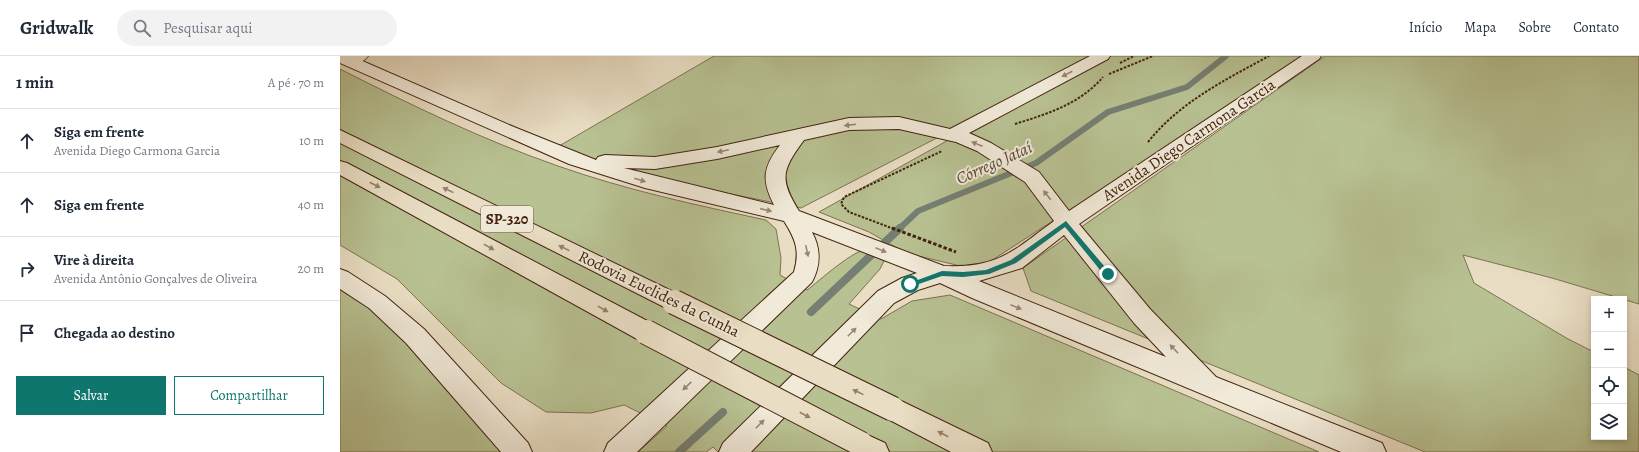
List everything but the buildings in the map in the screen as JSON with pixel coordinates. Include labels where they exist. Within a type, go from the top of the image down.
[{"type":"highway","name":"Rodovia Euclides da Cunha","points":[[340,136],[978,452]]},
{"type":"highway","name":"SP-320","points":[[340,167],[646,332],[868,448]]},
{"type":"main road","points":[[952,135],[1102,56]]},
{"type":"main road","name":"Avenida Diego Carmona Garcia","points":[[942,274],[963,275],[986,272],[1014,262],[1066,224],[1313,56]]},
{"type":"main road","points":[[350,58],[507,131],[576,160],[645,182],[792,216],[942,274],[980,292],[1372,452]]},
{"type":"main road","points":[[576,160],[655,163],[717,153],[849,124],[899,123],[952,135],[984,147],[1011,162],[1032,177],[1054,203],[1066,224],[1142,316],[1211,387]]},
{"type":"main road","points":[[618,452],[804,276],[809,256],[802,231],[792,216],[777,187],[775,172],[783,155],[797,136]]},
{"type":"main road","points":[[733,452],[886,297],[910,284],[942,274]]},
{"type":"main road","points":[[340,278],[377,302],[415,336],[518,452]]},
{"type":"path","points":[[1010,126],[1041,116],[1066,104],[1098,84],[1104,76],[1137,64],[1153,56]]},
{"type":"path","points":[[1147,144],[1158,128],[1212,87],[1269,56]]},
{"type":"path","points":[[874,222],[959,254]]},
{"type":"green space","points":[[714,56],[1307,56],[977,270],[906,253],[869,232],[819,212],[1060,78],[1055,77],[801,208],[655,179],[586,157],[559,146]]},
{"type":"green space","points":[[1325,56],[1639,56],[1639,304],[1627,300],[1627,296],[1612,296],[1552,278],[1463,255],[1474,283],[1568,339],[1591,350],[1591,440],[1627,440],[1627,369],[1639,375],[1639,452],[1425,452],[1031,291],[1023,268]]},
{"type":"green space","points":[[340,69],[393,96],[448,121],[502,145],[558,166],[635,190],[766,220],[776,229],[781,258],[780,275],[807,290],[846,259],[862,251],[868,250],[884,261],[880,269],[849,304],[881,319],[912,301],[950,295],[1319,452],[718,452],[713,447],[706,452],[638,452],[667,426],[624,405],[591,413],[546,412],[501,383],[397,279],[340,245]]},
{"type":"green space","points":[[340,278],[518,452],[340,452]]},
{"type":"waterway","name":"Córrego Jataí","points":[[899,229],[918,211],[1036,163],[1108,112],[1187,87],[1226,56]]},
{"type":"waterway","name":"Córrego Jataí","points":[[811,312],[900,228]]},
{"type":"waterway","name":"Córrego Jataí","points":[[679,452],[723,412]]},
{"type":"route","points":[[910,284],[942,274],[963,275],[986,272],[1014,262],[1066,224],[1108,274]]}]
